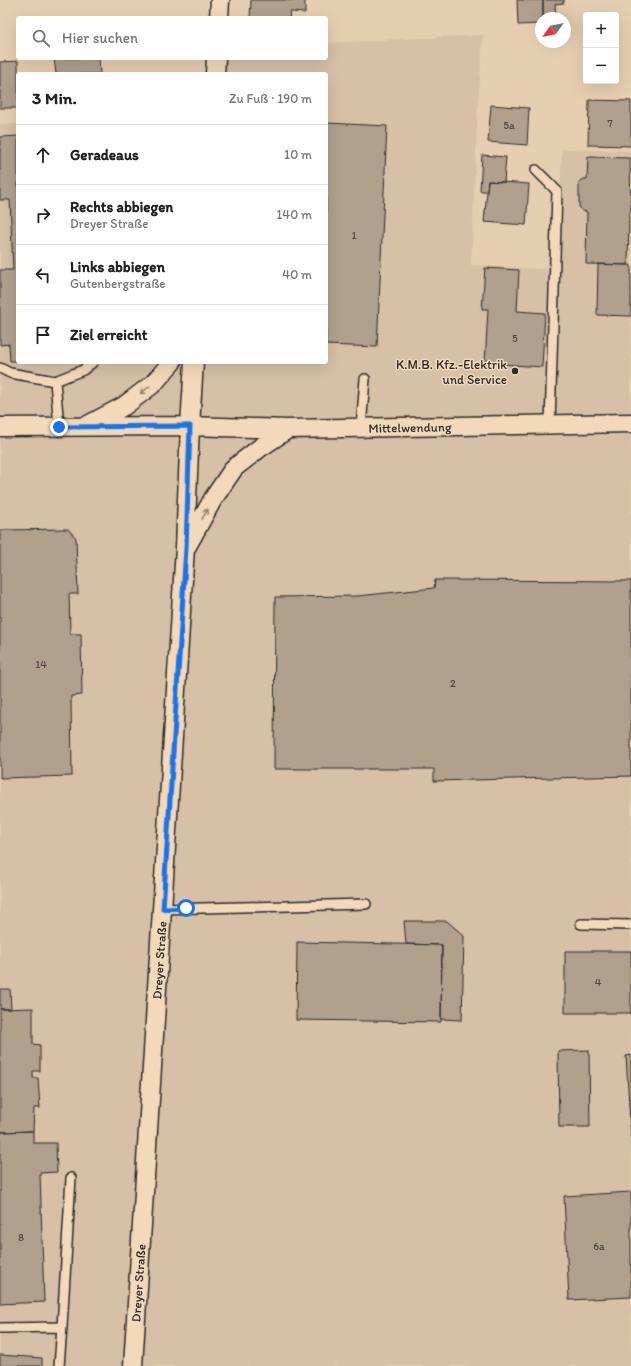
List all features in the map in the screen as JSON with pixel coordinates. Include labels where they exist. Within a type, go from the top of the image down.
[{"type":"street","points":[[219,16],[220,0]]},
{"type":"street","points":[[215,72],[216,60]]},
{"type":"street","points":[[86,426],[124,406],[153,384],[170,364]]},
{"type":"street","name":"Dreyer Straße","points":[[133,1366],[186,548],[190,426],[194,364]]},
{"type":"street","name":"Mittelwendung","points":[[0,427],[190,426],[288,429],[631,423]]},
{"type":"street","points":[[186,548],[213,499],[234,468],[261,447],[288,429]]},
{"type":"lane","points":[[536,170],[557,191],[550,425]]},
{"type":"lane","points":[[0,368],[10,373],[55,381],[83,370],[90,364]]},
{"type":"lane","points":[[361,428],[365,379]]},
{"type":"lane","points":[[55,381],[59,427]]},
{"type":"lane","points":[[163,909],[366,904]]},
{"type":"lane","points":[[581,924],[631,925]]},
{"type":"lane","points":[[59,1366],[71,1178]]},
{"type":"lane","points":[[0,1328],[62,1327]]},
{"type":"shaded area","points":[[483,35],[478,103],[471,265],[557,270],[562,149],[631,151],[631,1366],[0,1366],[0,124],[16,124],[16,364],[328,364],[328,72],[220,72],[221,60],[328,60],[328,43]]},
{"type":"building","points":[[251,0],[305,0],[305,13],[290,12],[289,16],[250,16]]},
{"type":"building","points":[[517,0],[543,0],[543,12],[535,12],[535,24],[518,25]]},
{"type":"building","points":[[543,0],[564,0],[564,3],[555,4],[556,12],[543,12]]},
{"type":"building","points":[[54,60],[99,60],[100,72],[56,72]]},
{"type":"building","points":[[18,61],[18,72],[16,72],[16,108],[0,108],[0,62]]},
{"type":"building","points":[[589,100],[631,101],[631,146],[588,145]]},
{"type":"building","points":[[491,105],[529,108],[527,145],[488,142]]},
{"type":"building","points":[[328,123],[387,126],[377,347],[328,345]]},
{"type":"building","points":[[16,136],[16,361],[10,361],[9,344],[0,345],[0,270],[13,270],[10,200],[0,200],[0,137]]},
{"type":"building","points":[[482,155],[506,157],[504,182],[488,181],[487,191],[480,191]]},
{"type":"building","points":[[588,157],[630,158],[631,213],[629,213],[628,265],[586,264],[587,212],[582,211],[579,206],[579,182],[587,179]]},
{"type":"building","points":[[488,181],[529,184],[526,225],[484,222]]},
{"type":"building","points":[[598,264],[631,265],[631,316],[597,315]]},
{"type":"building","points":[[485,268],[519,270],[517,311],[545,313],[542,367],[485,363],[488,309],[482,309]]},
{"type":"building","points":[[68,529],[76,538],[78,594],[69,594],[70,634],[81,634],[82,695],[71,696],[72,776],[0,778],[0,530]]},
{"type":"building","points":[[435,580],[631,581],[631,776],[434,781],[434,769],[274,769],[275,597],[358,596],[434,588]]},
{"type":"building","points":[[404,921],[447,921],[464,936],[462,1020],[441,1019],[442,945],[406,944]]},
{"type":"building","points":[[297,942],[442,945],[441,1022],[296,1020]]},
{"type":"building","points":[[565,951],[631,951],[631,1013],[565,1013]]},
{"type":"building","points":[[0,989],[10,989],[11,1009],[0,1009]]},
{"type":"building","points":[[33,1008],[33,1044],[40,1045],[40,1071],[33,1071],[33,1078],[38,1078],[40,1108],[34,1108],[33,1131],[0,1132],[0,1009]]},
{"type":"building","points":[[589,1050],[590,1127],[559,1127],[558,1051]]},
{"type":"building","points":[[631,1055],[631,1139],[626,1056]]},
{"type":"building","points":[[33,1131],[33,1143],[56,1143],[57,1172],[40,1173],[44,1302],[0,1304],[0,1132]]},
{"type":"building","points":[[631,1192],[631,1297],[569,1300],[564,1196]]},
{"type":"building","points":[[0,1355],[42,1358],[42,1366],[0,1366]]},
{"type":"place","name":"K.M.B. Kfz.-Elektrik und Service","points":[[515,371]]},
{"type":"route","points":[[59,427],[190,426],[186,548],[163,909],[186,908]]}]
